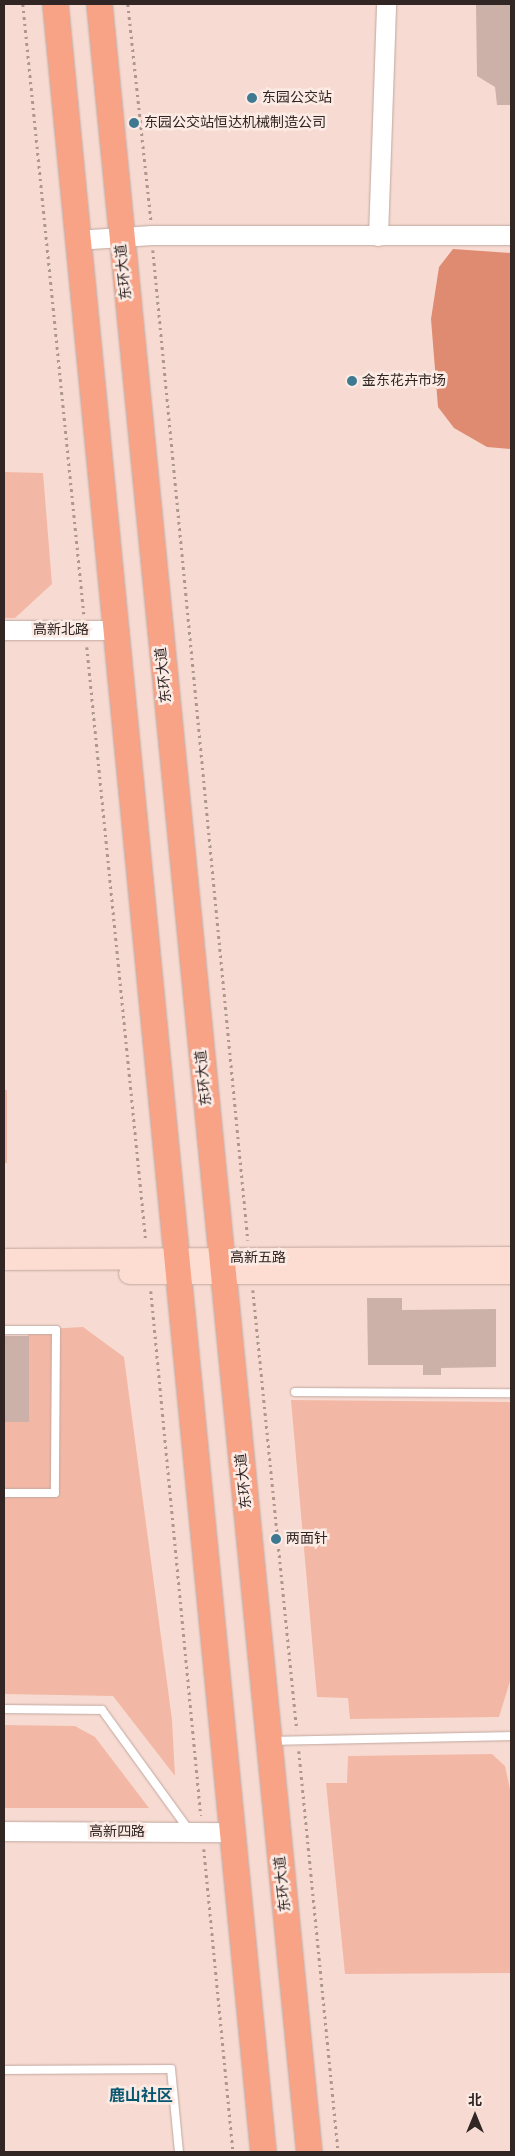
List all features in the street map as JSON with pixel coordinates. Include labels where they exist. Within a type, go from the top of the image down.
[{"type":"highway","points":[[55,4],[76,240],[118,630],[175,1266],[263,2152]]},
{"type":"highway","name":"东环大道","points":[[99,4],[120,237],[309,2152]]},
{"type":"main road","name":"高新五路","points":[[251,1266],[511,1257]]},
{"type":"main road","name":"高新五路","points":[[4,1259],[149,1266],[251,1266],[511,1273]]},
{"type":"main road","name":"高新五路","points":[[4,1273],[149,1266]]},
{"type":"street","points":[[378,236],[386,4]]},
{"type":"street","points":[[76,240],[152,235],[511,235]]},
{"type":"street","name":"高新北路","points":[[4,630],[118,630]]},
{"type":"street","name":"高新四路","points":[[4,1831],[231,1832]]},
{"type":"lane","points":[[4,1330],[56,1330],[55,1493],[4,1493]]},
{"type":"lane","points":[[295,1392],[511,1393]]},
{"type":"lane","points":[[4,1709],[102,1710],[197,1832]]},
{"type":"lane","points":[[269,1742],[511,1736]]},
{"type":"lane","points":[[4,2070],[171,2070],[179,2152]]},
{"type":"path","points":[[24,4],[149,1266],[197,1832],[233,2152]]},
{"type":"path","points":[[128,4],[338,2152]]},
{"type":"shaded area","points":[[453,249],[511,253],[511,449],[487,447],[454,428],[438,407],[431,319],[439,267]]},
{"type":"shaded area","points":[[4,472],[43,473],[52,584],[15,618],[4,618]]},
{"type":"shaded area","points":[[4,1090],[7,1090],[7,1163],[4,1163]]},
{"type":"shaded area","points":[[83,1327],[124,1357],[172,1720],[175,1776],[113,1696],[4,1694],[4,1422],[29,1421],[28,1330]]},
{"type":"shaded area","points":[[291,1400],[511,1402],[511,1678],[499,1717],[350,1719],[348,1698],[317,1697]]},
{"type":"shaded area","points":[[4,1725],[75,1726],[95,1737],[149,1808],[4,1808]]},
{"type":"shaded area","points":[[492,1754],[505,1766],[511,1794],[511,1973],[345,1974],[326,1783],[347,1783],[348,1756]]},
{"type":"building","points":[[476,4],[511,4],[511,105],[497,105],[495,87],[477,76]]},
{"type":"building","points":[[367,1298],[402,1298],[402,1310],[496,1309],[496,1367],[441,1368],[441,1375],[423,1375],[423,1365],[368,1365]]},
{"type":"building","points":[[4,1336],[29,1336],[29,1422],[4,1422]]},
{"type":"place","name":"东园公交站","points":[[252,98]]},
{"type":"place","name":"东园公交站恒达机械制造公司","points":[[134,123]]},
{"type":"place","name":"金东花卉市场","points":[[352,381]]},
{"type":"place","name":"两面针","points":[[276,1539]]},
{"type":"district","name":"鹿山社区","points":[[141,2096]]}]
